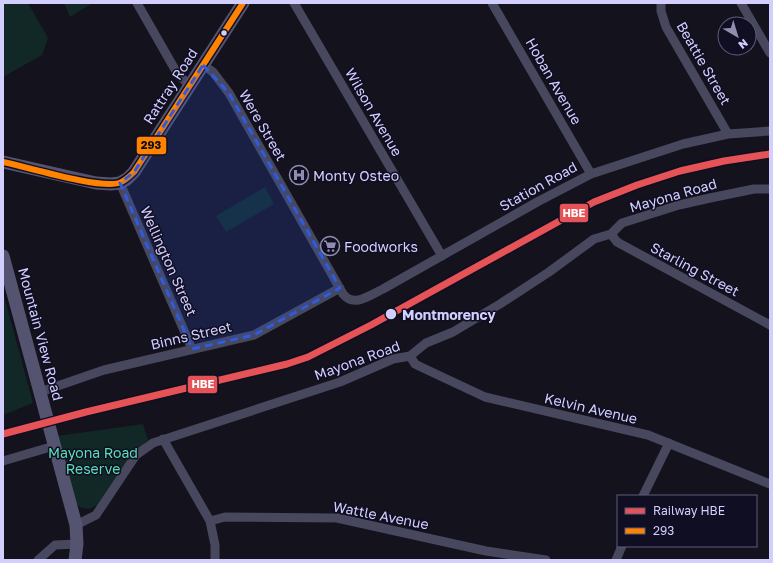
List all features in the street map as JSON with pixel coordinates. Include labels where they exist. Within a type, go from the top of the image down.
[{"type":"street","points":[[137,3],[177,73],[190,86]]},
{"type":"street","name":"Rattray Road","points":[[120,183],[128,179],[134,172],[243,3]]},
{"type":"street","name":"Wilson Avenue","points":[[294,3],[442,256]]},
{"type":"street","name":"Hoban Avenue","points":[[492,3],[591,174]]},
{"type":"street","name":"Beattie Street","points":[[661,3],[661,11],[666,27],[728,134]]},
{"type":"street","points":[[741,3],[770,53]]},
{"type":"street","name":"Were Street","points":[[203,64],[213,72],[229,93],[340,288]]},
{"type":"street","name":"Station Road","points":[[340,288],[348,299],[360,301],[539,201],[591,174],[652,152],[728,134],[770,131]]},
{"type":"street","points":[[3,162],[96,183],[120,183]]},
{"type":"street","name":"Wellington Street","points":[[120,183],[192,349]]},
{"type":"street","name":"Mayona Road","points":[[76,525],[96,514],[136,455],[163,438],[340,382],[393,359],[410,356],[426,343],[453,332],[500,304],[549,272],[594,239],[610,234],[622,223],[679,205],[742,191],[770,189]]},
{"type":"street","name":"Starling Street","points":[[610,234],[617,242],[770,325]]},
{"type":"street","name":"Mountain View Road","points":[[3,256],[6,277],[76,525],[77,544],[75,560]]},
{"type":"street","name":"Binns Street","points":[[41,398],[104,370],[254,335],[340,288]]},
{"type":"street","name":"Kelvin Avenue","points":[[410,356],[415,364],[421,368],[476,394],[648,435],[770,484]]},
{"type":"street","points":[[163,438],[210,521],[215,545],[215,560]]},
{"type":"street","points":[[3,461],[53,441]]},
{"type":"street","points":[[643,495],[669,443]]},
{"type":"street","name":"Wattle Avenue","points":[[210,521],[225,517],[337,518],[486,551],[546,560]]},
{"type":"street","points":[[38,560],[55,545],[77,544]]},
{"type":"street","points":[[616,560],[622,547]]},
{"type":"highlighted area","points":[[203,65],[229,93],[340,288],[254,335],[192,349],[120,183],[134,172]]},
{"type":"green space","points":[[3,3],[28,3],[48,38],[42,55],[3,77]]},
{"type":"green space","points":[[64,3],[91,3],[91,4],[70,17]]},
{"type":"green space","points":[[265,187],[274,204],[226,232],[216,216]]},
{"type":"green space","points":[[3,292],[33,403],[3,415]]},
{"type":"green space","name":"Mayona Road Reserve","points":[[143,424],[148,440],[128,459],[97,505],[89,509],[82,508],[76,504],[57,436]]},
{"type":"rail line","name":"HBE","points":[[3,434],[86,412],[287,364],[308,357],[371,325],[594,202],[637,185],[680,171],[724,161],[770,154]]},
{"type":"transit line","name":"293","points":[[3,162],[62,177],[96,183],[119,183],[125,180],[134,172],[243,3]]},
{"type":"place","name":"Monty Osteo","points":[[299,175]]},
{"type":"place","name":"Foodworks","points":[[330,246]]},
{"type":"place","name":"Montmorency","points":[[391,314]]}]
